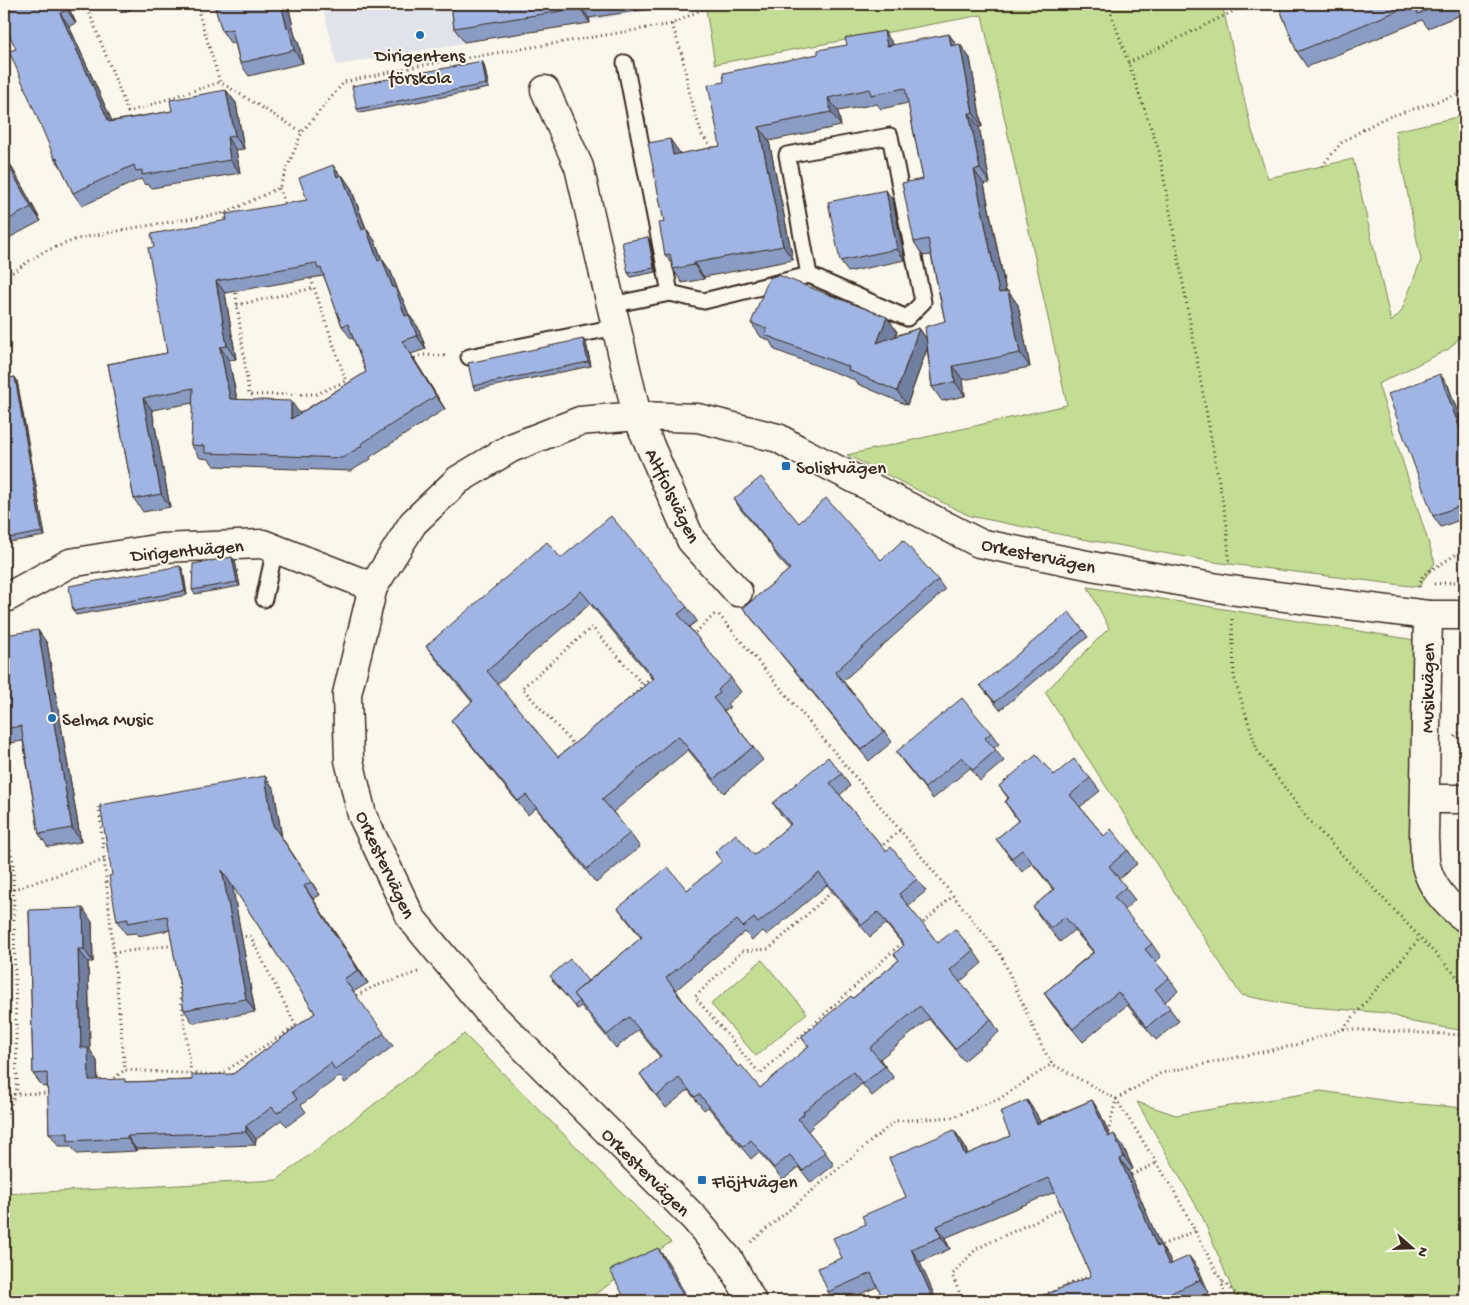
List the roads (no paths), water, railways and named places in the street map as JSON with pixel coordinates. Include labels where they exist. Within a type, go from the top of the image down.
[{"type":"street","points":[[545,90],[579,167],[637,416]]},
{"type":"street","name":"Orkestervägen","points":[[752,1301],[730,1260],[695,1219],[488,1011],[410,918],[362,815],[349,760],[347,694],[373,587],[413,523],[458,480],[511,448],[580,421],[637,416],[698,418],[778,438],[979,543],[1097,567],[1230,590],[1419,614]]},
{"type":"street","name":"Altfiolsvägen","points":[[637,416],[691,540],[738,592]]},
{"type":"street","name":"Dirigentvägen","points":[[4,599],[70,563],[161,548],[263,544],[373,587]]},
{"type":"street","points":[[1419,614],[1465,615]]},
{"type":"street","name":"Musikvägen","points":[[1419,614],[1426,866],[1438,893],[1448,906],[1465,918]]},
{"type":"street","points":[[1424,799],[1465,799]]},
{"type":"lane","points":[[625,63],[670,293]]},
{"type":"lane","points":[[469,357],[614,316],[670,293],[704,301],[809,275],[907,318],[923,302],[890,136],[787,155],[809,275]]},
{"type":"lane","points":[[264,599],[275,549]]},
{"type":"place","name":"Dirigentens förskola","points":[[420,35]]},
{"type":"place","name":"Solistvägen","points":[[786,466]]},
{"type":"place","name":"Selma Music","points":[[52,718]]},
{"type":"place","name":"Flöjtvägen","points":[[702,1180]]}]
